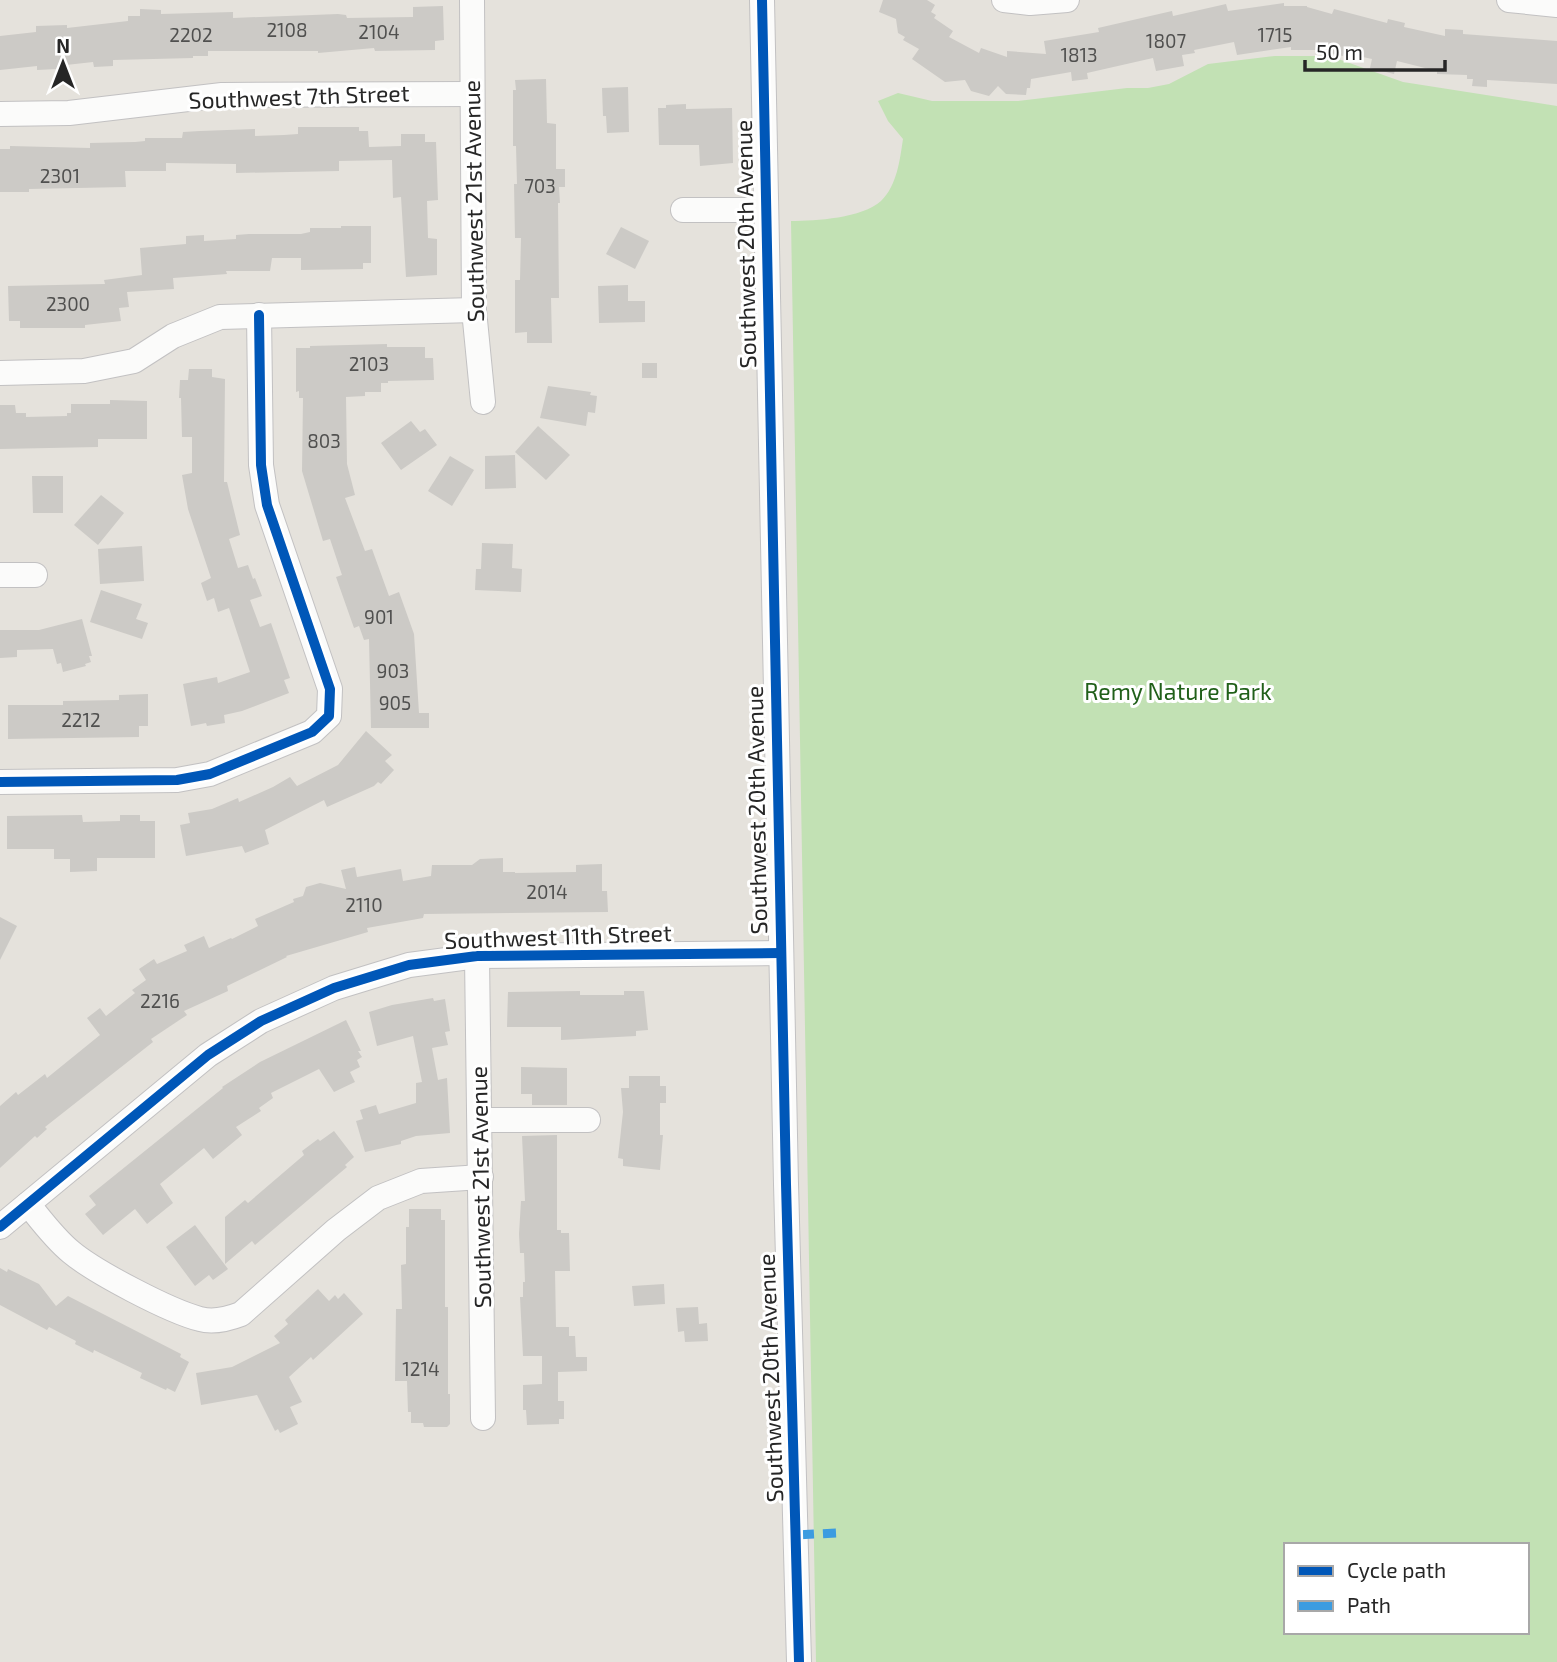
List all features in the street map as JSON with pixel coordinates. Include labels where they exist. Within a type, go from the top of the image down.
[{"type":"street","name":"Southwest 21st Avenue","points":[[472,0],[474,310],[483,402]]},
{"type":"street","name":"Southwest 20th Avenue","points":[[762,0],[781,953],[799,1662]]},
{"type":"street","points":[[1004,0],[1030,3],[1067,0]]},
{"type":"street","points":[[1509,0],[1557,5]]},
{"type":"street","name":"Southwest 7th Street","points":[[0,114],[69,113],[222,95],[472,93]]},
{"type":"street","points":[[683,210],[766,210]]},
{"type":"street","points":[[0,373],[84,371],[134,361],[173,336],[220,317],[474,310]]},
{"type":"street","points":[[0,782],[177,780],[211,774],[312,732],[330,716],[330,690],[267,505],[261,465],[259,315]]},
{"type":"street","points":[[0,575],[35,575]]},
{"type":"street","name":"Southwest 11th Street","points":[[0,1227],[208,1055],[261,1021],[334,988],[376,973],[409,965],[477,956],[781,953]]},
{"type":"street","name":"Southwest 21st Avenue","points":[[477,956],[483,1418]]},
{"type":"street","points":[[481,1120],[589,1120]]},
{"type":"street","points":[[28,1204],[55,1237],[88,1264],[199,1319],[221,1320],[242,1314],[336,1230],[378,1198],[421,1181],[481,1177]]},
{"type":"green space","name":"Remy Nature Park","points":[[1275,56],[1320,56],[1341,60],[1403,82],[1557,106],[1557,1662],[816,1662],[791,221],[851,215],[881,201],[891,188],[897,172],[903,139],[888,121],[878,101],[898,93],[932,101],[1018,101],[1169,84],[1208,64]]},
{"type":"building","points":[[883,0],[927,0],[935,5],[931,12],[936,15],[934,18],[953,31],[949,37],[979,53],[981,48],[1007,57],[1007,51],[1046,54],[1044,41],[1099,32],[1098,28],[1172,11],[1173,16],[1226,4],[1228,11],[1284,3],[1284,6],[1307,6],[1332,14],[1334,9],[1387,23],[1388,19],[1405,23],[1404,27],[1445,36],[1445,29],[1463,30],[1463,34],[1557,41],[1557,84],[1487,80],[1487,87],[1472,86],[1473,79],[1467,79],[1467,75],[1437,74],[1437,71],[1397,61],[1394,74],[1370,68],[1372,59],[1344,53],[1343,56],[1317,50],[1291,50],[1291,47],[1237,55],[1234,42],[1182,55],[1184,66],[1156,71],[1153,58],[1087,73],[1088,79],[1072,81],[1071,72],[1031,79],[1026,95],[1006,94],[998,86],[989,96],[971,91],[965,80],[945,82],[912,59],[919,49],[903,40],[905,37],[898,33],[896,19],[879,12]]},
{"type":"building","points":[[443,6],[444,40],[435,41],[435,50],[375,51],[374,48],[318,53],[208,51],[208,56],[193,58],[113,60],[113,66],[94,67],[93,62],[57,66],[57,69],[37,70],[37,66],[0,70],[0,36],[36,32],[36,26],[67,25],[67,28],[128,21],[128,16],[140,16],[140,9],[161,10],[161,14],[233,12],[233,18],[338,14],[346,15],[347,18],[413,17],[413,7]]},
{"type":"building","points":[[546,79],[547,123],[556,124],[556,169],[565,169],[565,187],[559,187],[558,203],[559,298],[551,298],[552,343],[527,343],[527,332],[515,333],[515,280],[520,280],[521,238],[515,238],[514,184],[517,184],[516,146],[513,146],[513,90],[516,90],[515,80]]},
{"type":"building","points":[[628,87],[629,132],[607,133],[602,88]]},
{"type":"building","points":[[686,104],[686,109],[732,108],[733,163],[700,166],[699,145],[659,145],[658,108]]},
{"type":"building","points":[[298,127],[359,127],[359,131],[368,131],[369,147],[401,146],[401,134],[425,134],[425,142],[436,142],[438,200],[427,201],[428,238],[437,239],[437,275],[406,277],[401,197],[393,198],[392,160],[339,161],[339,171],[236,173],[236,164],[166,163],[166,171],[125,171],[126,187],[0,192],[0,149],[10,149],[10,146],[90,148],[90,143],[182,138],[183,132],[255,129],[255,136],[298,134]]},
{"type":"building","points":[[371,226],[371,263],[363,263],[363,269],[301,270],[301,258],[272,258],[270,271],[226,271],[227,274],[173,278],[174,289],[127,292],[129,307],[119,308],[121,321],[85,325],[85,328],[20,328],[20,321],[9,321],[8,286],[105,284],[104,280],[142,275],[140,248],[186,244],[186,236],[204,235],[204,241],[236,239],[236,235],[301,234],[310,232],[310,228]]},
{"type":"building","points":[[621,227],[649,241],[635,269],[606,254]]},
{"type":"building","points":[[628,285],[628,301],[645,301],[645,322],[599,323],[598,286]]},
{"type":"building","points":[[387,344],[387,347],[425,347],[425,358],[433,358],[434,380],[388,381],[381,383],[381,392],[365,392],[365,396],[346,397],[347,464],[355,495],[345,498],[365,551],[372,549],[389,596],[399,592],[414,634],[419,713],[429,713],[429,728],[371,728],[369,639],[364,640],[359,626],[354,628],[336,577],[342,575],[330,539],[323,541],[302,471],[303,398],[299,398],[299,391],[296,392],[296,348]]},
{"type":"building","points":[[642,363],[657,363],[657,378],[642,378]]},
{"type":"building","points":[[189,369],[212,369],[212,377],[225,379],[224,482],[227,482],[240,535],[229,539],[238,568],[248,565],[253,579],[255,578],[262,596],[250,600],[260,627],[271,623],[290,678],[284,680],[289,693],[224,715],[225,723],[207,726],[206,723],[191,726],[183,684],[217,677],[218,683],[250,672],[229,608],[218,612],[214,598],[207,601],[201,583],[211,578],[188,509],[182,475],[192,473],[192,437],[182,437],[179,398],[180,380],[188,380]]},
{"type":"building","points":[[548,386],[591,392],[590,395],[597,396],[595,413],[588,412],[586,426],[540,418]]},
{"type":"building","points":[[110,400],[147,401],[147,439],[98,439],[98,447],[0,449],[0,405],[15,405],[16,413],[26,413],[26,417],[67,416],[67,413],[71,413],[71,404],[110,404]]},
{"type":"building","points":[[411,421],[420,432],[425,429],[437,445],[401,470],[381,443]]},
{"type":"building","points":[[538,426],[570,455],[546,480],[515,452]]},
{"type":"building","points":[[515,455],[516,488],[485,489],[485,456]]},
{"type":"building","points":[[450,456],[474,470],[452,506],[428,491]]},
{"type":"building","points":[[32,476],[63,476],[63,513],[33,513]]},
{"type":"building","points":[[101,495],[124,513],[98,545],[74,525]]},
{"type":"building","points":[[482,543],[513,544],[512,568],[522,569],[521,592],[475,590],[476,569],[481,569]]},
{"type":"building","points":[[142,546],[144,581],[100,584],[98,549]]},
{"type":"building","points":[[101,590],[142,604],[136,619],[148,623],[142,639],[90,622]]},
{"type":"building","points":[[82,619],[92,656],[89,656],[91,662],[85,664],[86,666],[63,672],[61,663],[57,664],[53,649],[17,650],[17,657],[0,658],[0,630],[39,630]]},
{"type":"building","points":[[148,694],[148,726],[139,726],[139,737],[8,739],[8,705],[63,705],[63,701],[119,700],[119,695]]},
{"type":"building","points":[[366,731],[392,755],[385,761],[394,770],[381,784],[378,782],[327,807],[324,800],[265,830],[269,844],[245,853],[242,846],[186,856],[180,825],[190,823],[188,813],[212,809],[238,798],[239,802],[290,777],[297,786],[338,765]]},
{"type":"building","points":[[82,815],[83,822],[120,821],[120,815],[140,815],[140,821],[155,821],[155,858],[97,858],[97,871],[70,872],[70,859],[54,859],[54,849],[7,849],[7,816]]},
{"type":"building","points":[[503,858],[503,872],[515,873],[576,872],[576,865],[602,864],[602,891],[607,891],[608,912],[424,914],[423,918],[367,928],[368,932],[286,956],[227,986],[228,991],[184,1011],[187,1015],[151,1039],[153,1042],[45,1127],[47,1129],[37,1138],[35,1136],[0,1168],[0,1106],[16,1092],[18,1095],[45,1074],[47,1078],[100,1035],[87,1018],[100,1008],[106,1016],[135,993],[132,990],[146,980],[139,969],[154,959],[157,964],[187,951],[184,945],[204,936],[209,948],[232,939],[258,926],[255,919],[303,896],[306,887],[320,883],[346,889],[341,870],[355,867],[357,877],[401,869],[403,881],[431,876],[432,865],[472,865],[480,859]]},
{"type":"building","points":[[0,917],[17,926],[0,960]]},
{"type":"building","points":[[580,991],[580,995],[624,995],[624,991],[644,991],[648,1030],[636,1031],[636,1036],[561,1040],[561,1027],[507,1027],[508,992]]},
{"type":"building","points":[[433,998],[434,1001],[445,999],[450,1031],[445,1032],[448,1045],[432,1048],[438,1080],[447,1078],[450,1133],[416,1136],[401,1141],[401,1144],[365,1152],[356,1121],[363,1119],[360,1110],[376,1105],[379,1114],[416,1103],[416,1083],[422,1082],[413,1036],[377,1046],[369,1012]]},
{"type":"building","points":[[346,1020],[362,1057],[357,1060],[360,1067],[350,1072],[355,1082],[334,1092],[319,1069],[271,1093],[273,1098],[259,1108],[261,1111],[236,1127],[242,1135],[213,1159],[204,1148],[160,1184],[173,1203],[147,1224],[135,1209],[103,1235],[85,1214],[96,1205],[89,1196],[222,1087],[260,1062]]},
{"type":"building","points":[[521,1067],[567,1068],[567,1105],[532,1105],[532,1094],[521,1094]]},
{"type":"building","points":[[629,1076],[660,1076],[660,1086],[666,1086],[666,1103],[660,1103],[660,1135],[663,1135],[660,1170],[623,1166],[623,1159],[618,1158],[623,1112],[621,1088],[629,1088]]},
{"type":"building","points":[[334,1131],[354,1157],[345,1165],[347,1167],[255,1245],[252,1241],[225,1264],[225,1217],[245,1200],[248,1203],[304,1155],[302,1151]]},
{"type":"building","points":[[557,1135],[557,1230],[569,1233],[570,1271],[555,1271],[556,1327],[569,1327],[569,1336],[575,1336],[576,1357],[587,1357],[587,1371],[558,1372],[558,1401],[564,1401],[564,1419],[559,1419],[559,1424],[527,1425],[526,1410],[523,1410],[523,1385],[542,1384],[542,1356],[523,1356],[520,1297],[523,1297],[525,1282],[524,1253],[520,1253],[519,1234],[521,1201],[525,1201],[522,1136]]},
{"type":"building","points":[[409,1209],[441,1209],[441,1220],[445,1220],[445,1307],[448,1307],[450,1394],[450,1424],[447,1427],[424,1427],[423,1423],[411,1423],[407,1381],[395,1381],[396,1309],[402,1309],[401,1265],[406,1264]]},
{"type":"building","points":[[195,1225],[228,1269],[213,1280],[209,1275],[195,1286],[166,1247]]},
{"type":"building","points":[[0,1268],[7,1272],[8,1269],[39,1284],[56,1306],[68,1296],[181,1354],[180,1357],[189,1362],[175,1392],[140,1378],[142,1373],[94,1350],[93,1353],[49,1327],[47,1330],[0,1305]]},
{"type":"building","points":[[664,1284],[665,1304],[634,1306],[632,1286]]},
{"type":"building","points":[[318,1289],[329,1301],[335,1295],[338,1299],[344,1293],[363,1314],[313,1360],[311,1357],[289,1377],[302,1402],[290,1407],[298,1424],[280,1433],[278,1429],[275,1431],[257,1395],[201,1405],[196,1373],[232,1367],[280,1343],[274,1336],[288,1324],[285,1320]]},
{"type":"building","points":[[698,1307],[699,1324],[707,1323],[708,1341],[685,1342],[684,1331],[678,1332],[676,1308]]},
{"type":"marked path","points":[[796,1535],[836,1533]]},
{"type":"cycle path","points":[[762,0],[786,1184],[799,1662]]},
{"type":"cycle path","points":[[0,782],[177,780],[210,774],[312,732],[329,716],[330,689],[267,505],[261,465],[259,315]]},
{"type":"cycle path","points":[[0,1227],[208,1055],[261,1021],[334,988],[409,965],[477,956],[781,953]]}]
